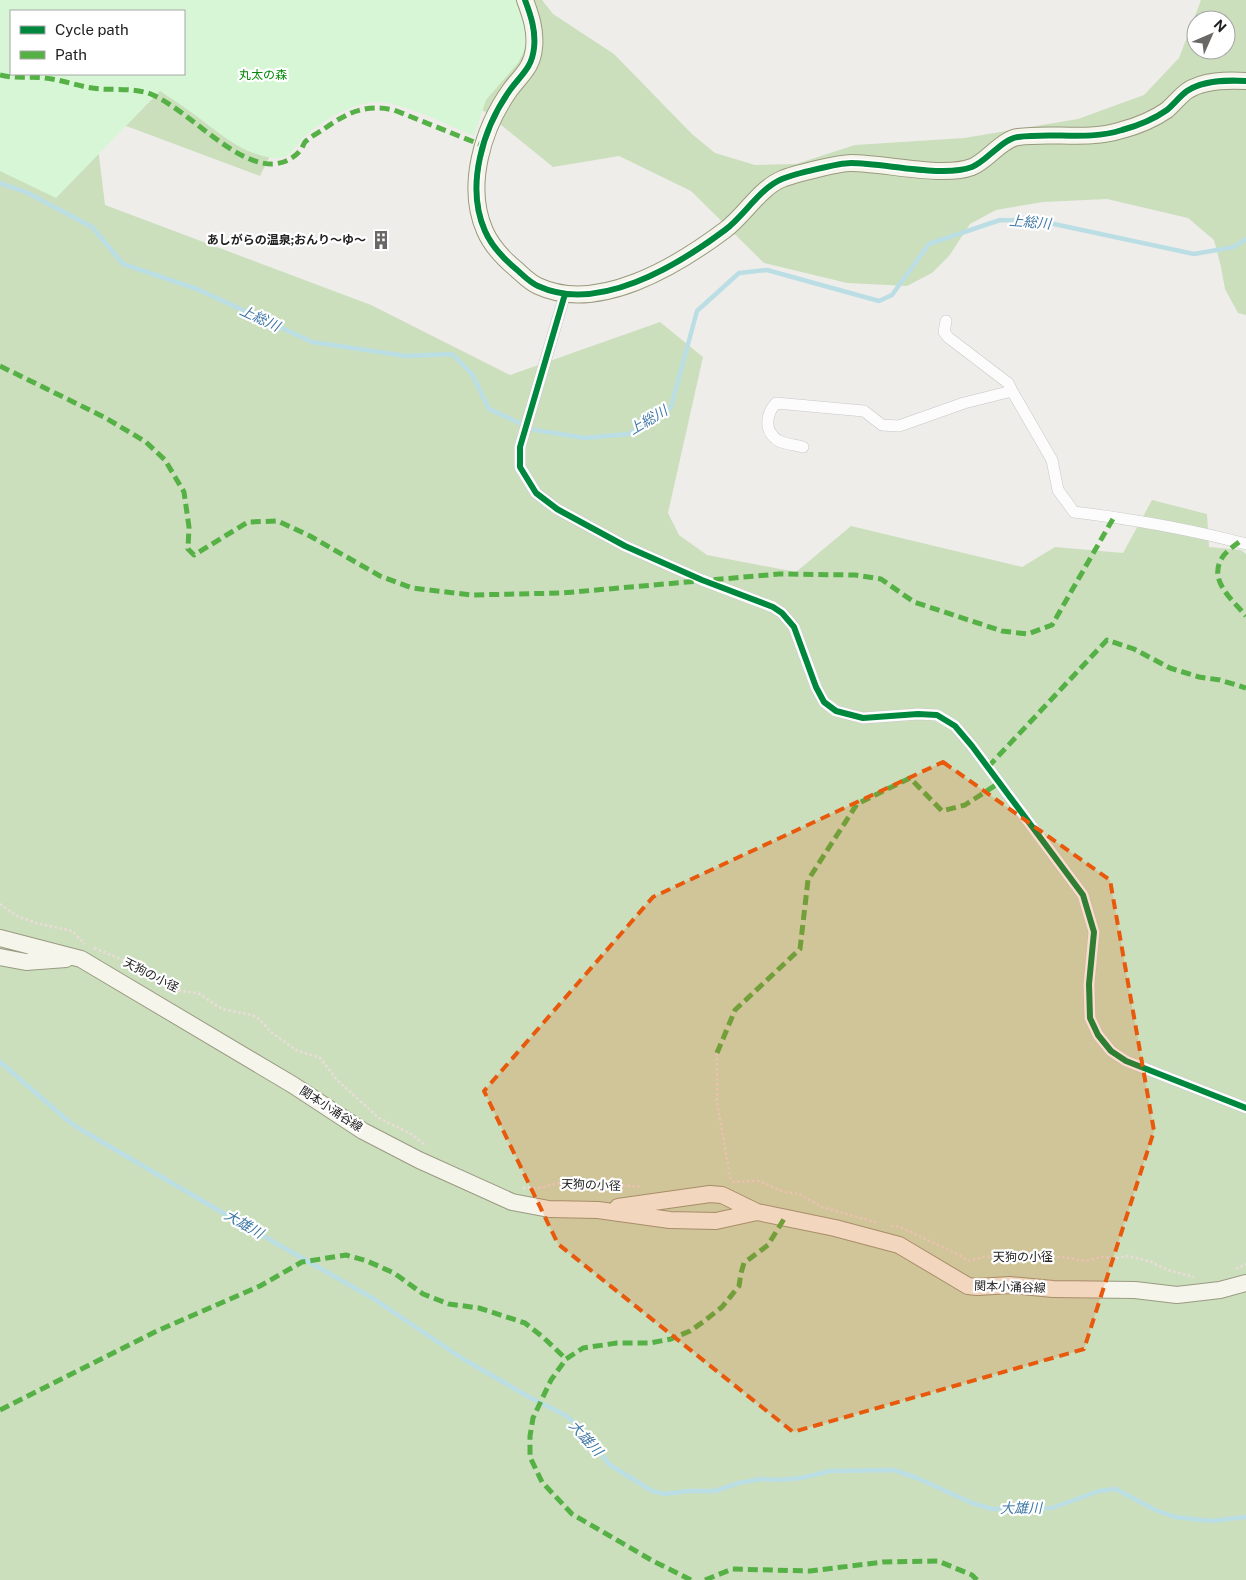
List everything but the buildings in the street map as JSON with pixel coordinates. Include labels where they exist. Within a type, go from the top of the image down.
[{"type":"main road","points":[[525,0],[534,25],[534,50],[528,70],[511,89],[495,114],[485,140],[478,164],[476,202],[485,232],[505,260],[526,279],[539,286],[565,294],[602,292],[637,283],[688,256],[728,228],[770,185],[782,179],[849,163],[948,170],[973,167],[1015,137],[1100,136],[1122,131],[1165,111],[1188,90],[1211,82],[1246,81]]},
{"type":"main road","name":"関本小涌谷線","points":[[0,938],[81,959],[293,1085],[363,1131],[418,1160],[512,1202],[549,1208],[598,1210],[670,1220],[716,1221],[757,1212]]},
{"type":"main road","points":[[0,958],[26,962],[81,959]]},
{"type":"main road","name":"関本小涌谷線","points":[[598,1210],[710,1194],[722,1195],[757,1212],[835,1228],[899,1245],[968,1286],[1010,1285],[1053,1289],[1135,1290],[1177,1295],[1220,1290],[1246,1283]]},
{"type":"street","points":[[565,294],[520,448],[520,467],[536,493],[556,509],[625,546],[702,580],[773,607],[782,613],[794,627],[816,687],[824,702],[836,711],[864,718],[918,714],[937,715],[955,726],[1083,895],[1094,932],[1089,984],[1090,1018],[1098,1035],[1111,1051],[1126,1061],[1246,1108]]},
{"type":"street","points":[[946,321],[944,332],[949,338],[1008,382],[1052,460],[1058,490],[1074,512],[1200,532],[1246,544]]},
{"type":"street","points":[[803,447],[780,441],[770,433],[769,411],[776,403],[864,411],[882,425],[899,426],[964,403],[1012,391]]},
{"type":"path","points":[[717,1053],[717,1102],[731,1182],[760,1182],[784,1192],[799,1194],[822,1206],[882,1224]]},
{"type":"path","points":[[1230,1271],[1246,1264]]},
{"type":"highlighted area","points":[[943,762],[1110,880],[1154,1131],[1084,1349],[793,1432],[558,1244],[484,1091],[653,897]]},
{"type":"green space","points":[[0,0],[542,0],[553,14],[614,54],[692,134],[715,153],[755,165],[796,164],[855,145],[964,138],[1078,119],[1144,95],[1179,58],[1186,40],[1186,60],[1236,60],[1236,10],[1197,10],[1201,0],[1246,0],[1246,315],[1238,313],[1225,289],[1214,240],[1188,218],[1107,199],[1043,202],[996,210],[970,224],[949,256],[932,273],[907,286],[847,283],[764,263],[691,191],[619,156],[553,167],[438,74],[302,92],[260,176],[94,114],[105,205],[371,305],[510,375],[660,322],[703,357],[668,513],[679,535],[707,555],[796,572],[851,526],[1022,567],[1055,547],[1123,553],[1152,500],[1207,514],[1209,547],[1241,550],[1246,554],[1246,1580],[0,1580]]},
{"type":"green space","name":"丸太の森","points":[[0,0],[517,0],[524,19],[528,44],[518,63],[486,100],[474,136],[426,115],[399,106],[377,102],[359,105],[339,113],[306,135],[293,151],[285,157],[274,158],[252,153],[242,148],[222,136],[160,91],[56,198],[0,171]]},
{"type":"waterway","name":"上総川","points":[[0,183],[28,193],[92,227],[123,264],[197,289],[312,342],[406,356],[452,354],[472,374],[489,409],[535,430],[585,438],[629,434],[671,407],[697,311],[739,273],[767,270],[879,301],[892,295],[929,244],[1000,220],[1040,221],[1194,254],[1234,247],[1246,239]]},
{"type":"waterway","name":"大雄川","points":[[0,1062],[80,1129],[374,1299],[463,1359],[565,1415],[577,1425],[610,1465],[652,1491],[665,1494],[689,1491],[715,1491],[739,1483],[761,1479],[801,1478],[830,1471],[894,1470],[917,1478],[972,1503],[992,1509],[1052,1508],[1099,1491],[1116,1489],[1155,1510],[1175,1517],[1211,1521],[1246,1517]]},
{"type":"marked path","points":[[0,75],[45,78],[80,86],[134,90],[153,95],[167,103],[227,147],[258,162],[273,164],[286,161],[296,155],[309,138],[341,118],[357,111],[374,108],[394,110],[484,146]]},
{"type":"marked path","points":[[0,366],[104,417],[146,442],[165,460],[184,492],[189,527],[188,549],[194,555],[248,522],[278,521],[310,536],[380,576],[412,588],[472,595],[562,593],[779,574],[855,575],[881,579],[914,602],[1002,631],[1028,634],[1052,625],[1114,517]]},
{"type":"marked path","points":[[1239,542],[1224,555],[1219,564],[1218,572],[1223,588],[1246,616]]},
{"type":"marked path","points":[[988,767],[1107,640],[1134,649],[1170,668],[1246,688]]},
{"type":"marked path","points":[[717,1053],[735,1010],[800,949],[808,880],[857,804],[910,778],[942,811],[965,805],[999,783]]},
{"type":"marked path","points":[[691,1580],[653,1561],[572,1514],[542,1482],[530,1457],[530,1436],[533,1418],[551,1380],[566,1359],[583,1348],[617,1343],[650,1343],[671,1339],[690,1331],[722,1307],[739,1286],[744,1263],[768,1245],[784,1219]]},
{"type":"marked path","points":[[0,1410],[157,1331],[260,1286],[302,1262],[346,1255],[367,1261],[394,1273],[423,1294],[449,1304],[479,1308],[525,1323],[566,1359]]},
{"type":"marked path","points":[[705,1580],[732,1569],[810,1571],[883,1562],[938,1561],[972,1575],[977,1580]]},
{"type":"cycle path","points":[[525,0],[534,30],[533,55],[528,66],[500,105],[485,139],[477,177],[479,214],[491,241],[498,252],[511,265],[538,286],[561,293],[586,294],[611,290],[661,271],[706,244],[725,230],[766,189],[788,177],[845,163],[930,171],[960,170],[978,164],[1000,146],[1018,137],[1044,135],[1083,136],[1109,133],[1134,126],[1157,116],[1167,110],[1193,87],[1223,81],[1246,81]]},
{"type":"cycle path","points":[[565,294],[520,447],[520,467],[536,493],[557,509],[625,546],[702,580],[773,607],[782,613],[794,627],[816,687],[824,702],[836,711],[863,718],[918,714],[937,715],[955,726],[1083,895],[1094,932],[1089,984],[1090,1018],[1098,1035],[1111,1051],[1126,1061],[1246,1108]]},
{"type":"place","name":"あしがらの温泉;おんり〜ゆ〜","points":[[381,240]]}]
